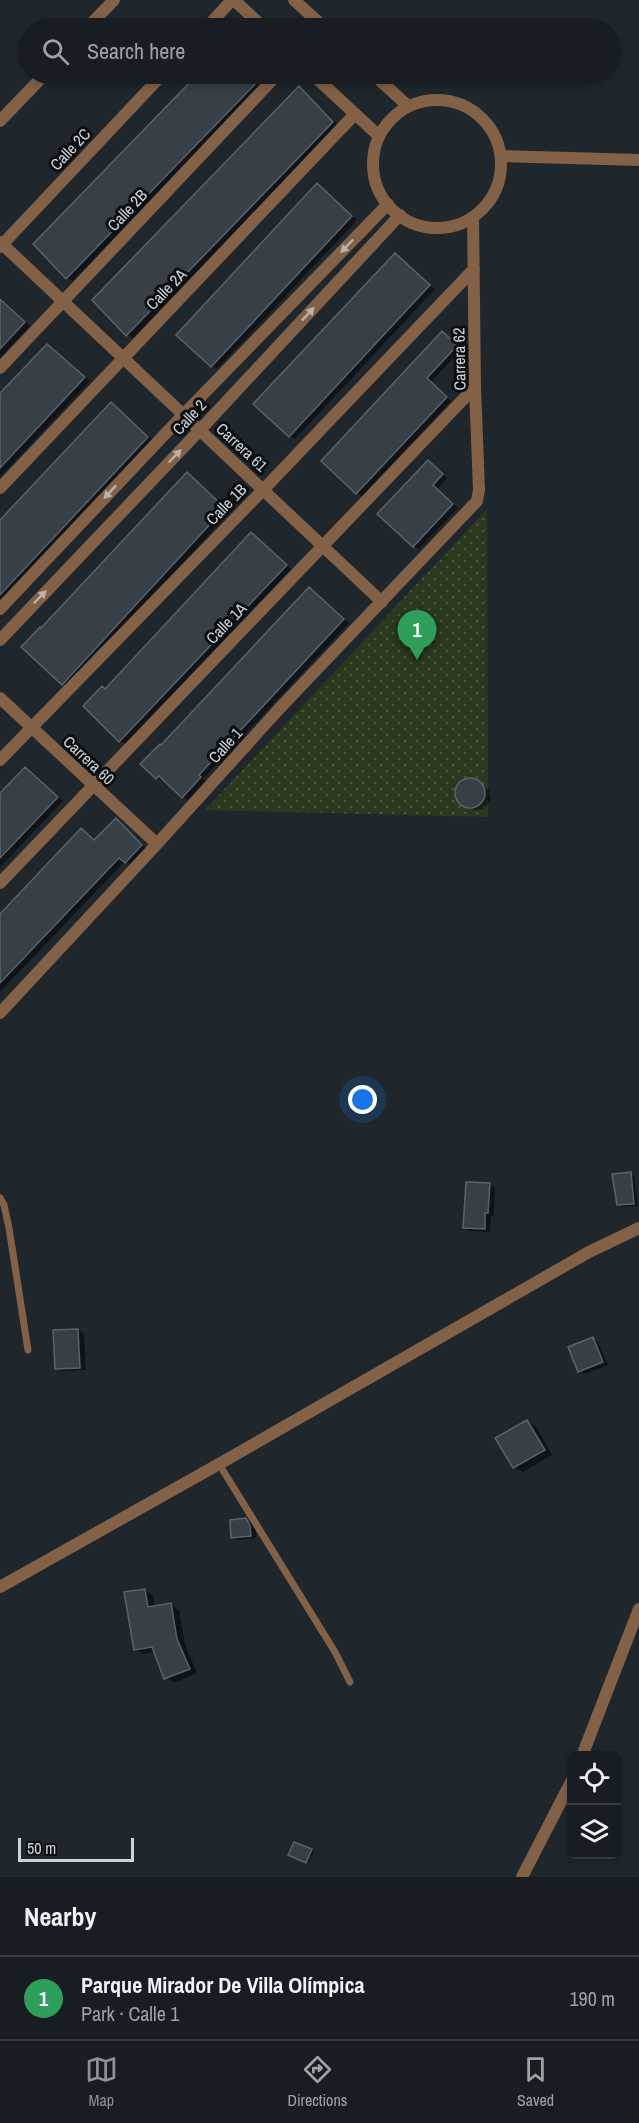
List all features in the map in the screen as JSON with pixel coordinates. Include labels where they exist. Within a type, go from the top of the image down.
[{"type":"street","points":[[97,18],[114,0]]},
{"type":"street","points":[[216,18],[233,0],[253,18]]},
{"type":"street","points":[[294,0],[313,18]]},
{"type":"street","points":[[0,121],[35,84]]},
{"type":"street","name":"Calle 2C","points":[[1,245],[154,84]]},
{"type":"street","name":"Calle 2B","points":[[0,368],[269,84]]},
{"type":"street","points":[[323,84],[379,136]]},
{"type":"street","points":[[384,84],[408,106]]},
{"type":"street","points":[[426,101],[447,101],[468,108],[485,121],[497,140],[502,156],[499,182],[489,202],[473,217],[456,225],[436,228],[417,224],[400,215],[388,204],[378,189],[374,171],[374,153],[379,136],[390,120],[408,106],[426,101]]},
{"type":"street","name":"Calle 2A","points":[[0,488],[355,114]]},
{"type":"street","points":[[502,156],[639,160]]},
{"type":"street","name":"Calle 2","points":[[0,609],[183,415],[388,204]]},
{"type":"street","name":"Calle 2","points":[[0,640],[400,215]]},
{"type":"street","name":"Carrera 62","points":[[473,217],[479,490],[477,501]]},
{"type":"street","name":"Carrera 61","points":[[1,245],[382,602]]},
{"type":"street","name":"Calle 1B","points":[[0,760],[474,269]]},
{"type":"street","name":"Calle 1A","points":[[0,883],[475,387]]},
{"type":"street","name":"Calle 1","points":[[0,1013],[279,709],[477,501]]},
{"type":"street","name":"Carrera 60","points":[[0,698],[157,844]]},
{"type":"street","points":[[0,1587],[589,1252],[639,1228]]},
{"type":"street","points":[[584,1751],[639,1609]]},
{"type":"street","points":[[522,1877],[567,1790]]},
{"type":"lane","points":[[0,1198],[4,1205],[9,1228],[28,1350]]},
{"type":"lane","points":[[219,1464],[335,1652],[350,1682]]},
{"type":"green space","points":[[487,509],[488,817],[205,810]]},
{"type":"building","points":[[188,84],[255,84],[66,279],[33,244]]},
{"type":"building","points":[[299,86],[333,122],[126,336],[92,300]]},
{"type":"building","points":[[317,183],[352,216],[211,367],[176,335]]},
{"type":"building","points":[[395,253],[430,285],[289,437],[253,404]]},
{"type":"building","points":[[0,299],[25,322],[0,349]]},
{"type":"building","points":[[442,331],[455,343],[455,348],[427,378],[447,397],[356,494],[321,461]]},
{"type":"building","points":[[47,344],[85,377],[0,468],[0,393]]},
{"type":"building","points":[[111,402],[148,437],[0,595],[0,520]]},
{"type":"building","points":[[428,460],[443,474],[433,485],[453,504],[413,547],[377,514]]},
{"type":"building","points":[[187,472],[225,508],[62,685],[21,647]]},
{"type":"building","points":[[251,532],[287,565],[119,742],[83,706],[102,686],[105,689]]},
{"type":"building","points":[[309,587],[344,619],[199,775],[201,777],[182,798],[159,776],[156,779],[140,764],[161,745]]},
{"type":"building","points":[[25,767],[58,797],[0,858],[0,793]]},
{"type":"building","points":[[470,778],[481,782],[485,793],[481,804],[470,808],[459,804],[455,793],[459,782]]},
{"type":"building","points":[[116,818],[142,845],[125,863],[119,858],[0,983],[0,914],[81,828],[94,840]]},
{"type":"building","points":[[631,1172],[634,1204],[617,1205],[612,1174]]},
{"type":"building","points":[[466,1182],[490,1183],[485,1229],[463,1228]]},
{"type":"building","points":[[78,1329],[80,1368],[55,1369],[53,1330]]},
{"type":"building","points":[[593,1337],[603,1362],[578,1372],[568,1347]]},
{"type":"building","points":[[527,1420],[545,1450],[513,1468],[495,1438]]},
{"type":"building","points":[[246,1518],[251,1536],[231,1538],[230,1520]]},
{"type":"building","points":[[145,1589],[148,1607],[171,1603],[177,1639],[190,1669],[164,1679],[152,1647],[134,1650],[124,1592]]},
{"type":"building","points":[[294,1842],[312,1849],[306,1863],[288,1855]]},
{"type":"place","name":"Parque Mirador De Villa Olímpica","points":[[417,660]]}]
